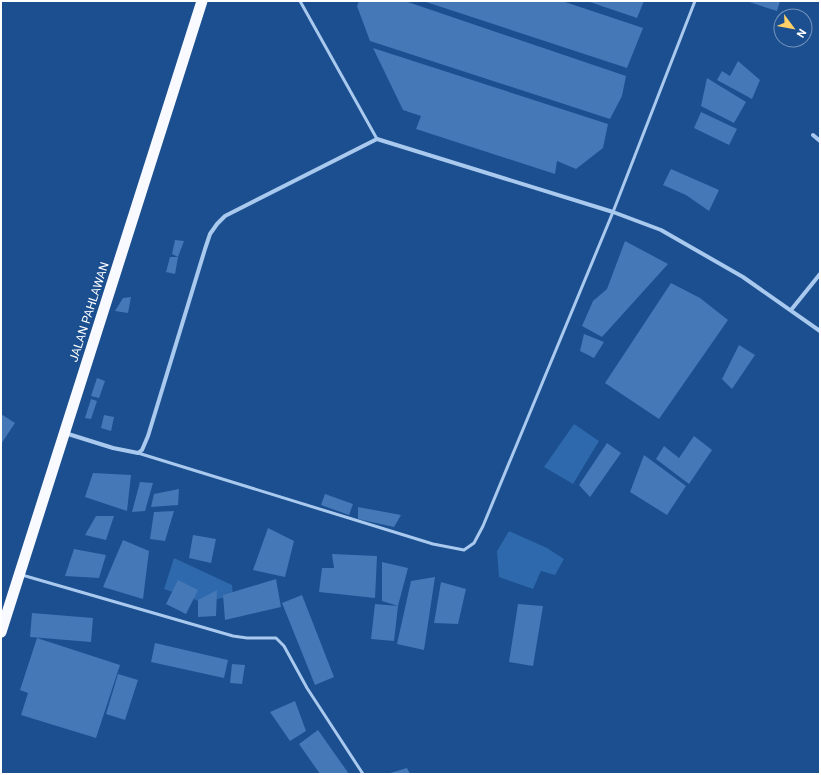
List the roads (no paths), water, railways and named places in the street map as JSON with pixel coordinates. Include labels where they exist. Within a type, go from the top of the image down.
[{"type":"highway","name":"JALAN PAHLAWAN","points":[[1,632],[202,1]]},
{"type":"street","points":[[813,135],[820,141]]},
{"type":"street","points":[[64,433],[113,448],[138,453],[142,450],[148,436],[204,249],[217,224],[230,214],[249,206],[377,139],[614,212],[661,230],[705,254],[791,310],[820,331]]},
{"type":"street","points":[[791,310],[820,274]]},
{"type":"lane","points":[[300,1],[377,139]]},
{"type":"lane","points":[[138,453],[433,544],[464,550],[474,543],[483,526],[614,212],[696,1]]},
{"type":"lane","points":[[20,574],[233,636],[276,638],[284,646],[307,688],[363,774]]}]
